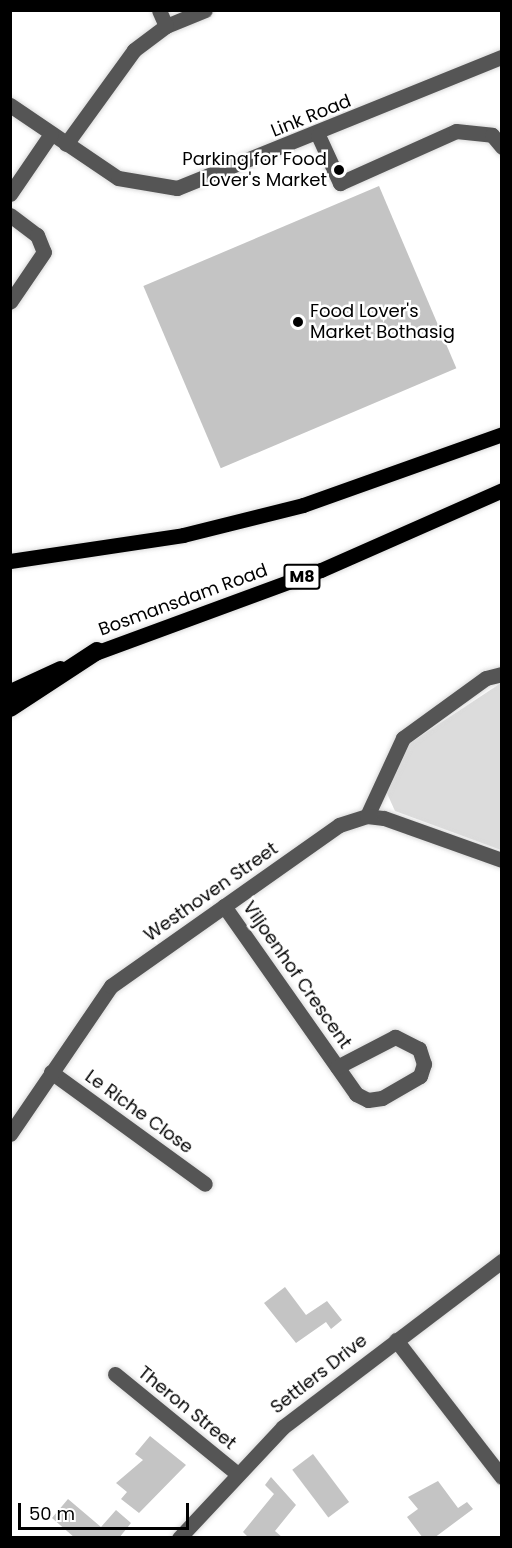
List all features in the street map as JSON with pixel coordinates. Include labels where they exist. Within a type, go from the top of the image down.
[{"type":"highway","points":[[10,708],[97,651]]},
{"type":"main road","points":[[464,450],[501,426]]},
{"type":"main road","points":[[10,561],[183,535],[366,486],[501,434]]},
{"type":"main road","name":"Bosmansdam Road","points":[[10,691],[97,651],[321,570],[501,490]]},
{"type":"street","points":[[159,10],[166,26]]},
{"type":"street","points":[[66,144],[134,50],[166,26],[205,10]]},
{"type":"street","name":"Link Road","points":[[10,105],[66,144],[129,183],[177,188],[318,135],[501,57]]},
{"type":"street","points":[[318,135],[340,183],[456,131],[492,135],[501,147]]},
{"type":"street","points":[[10,194],[51,134]]},
{"type":"street","points":[[10,215],[37,235],[44,252],[10,302]]},
{"type":"street","points":[[501,674],[486,678],[403,738],[367,816],[501,860]]},
{"type":"street","name":"Westhoven Street","points":[[10,1134],[111,986],[339,825],[367,816]]},
{"type":"street","name":"Viljoenhof Crescent","points":[[224,906],[356,1094],[373,1100],[420,1076],[424,1064],[418,1049],[394,1037],[338,1067]]},
{"type":"street","name":"Le Riche Close","points":[[51,1072],[205,1184]]},
{"type":"street","name":"Settlers Drive","points":[[179,1538],[235,1472],[283,1427],[501,1261]]},
{"type":"street","points":[[396,1340],[501,1477]]},
{"type":"street","name":"Theron Street","points":[[115,1374],[235,1472]]},
{"type":"shaded area","points":[[501,683],[501,850],[395,811],[386,791],[410,743]]},
{"type":"building","name":"Food Lover's Market Bothasig","points":[[379,186],[456,368],[221,468],[143,286]]},
{"type":"building","points":[[285,1287],[306,1315],[327,1301],[342,1320],[331,1329],[326,1322],[296,1343],[264,1303]]},
{"type":"building","points":[[150,1436],[186,1465],[139,1513],[121,1499],[127,1492],[116,1483],[143,1460],[135,1454]]},
{"type":"building","points":[[313,1454],[349,1502],[328,1518],[292,1470]]},
{"type":"building","points":[[271,1477],[296,1505],[275,1531],[283,1538],[249,1538],[243,1532],[274,1494],[265,1485]]},
{"type":"building","points":[[438,1481],[458,1508],[467,1502],[473,1509],[434,1538],[423,1538],[407,1517],[418,1509],[408,1497]]},
{"type":"building","points":[[68,1499],[101,1527],[116,1510],[131,1523],[119,1538],[75,1538],[52,1518]]},
{"type":"place","name":"Parking for Food Lover's Market","points":[[339,170]]},
{"type":"place","name":"Food Lover's Market Bothasig","points":[[298,322]]}]
